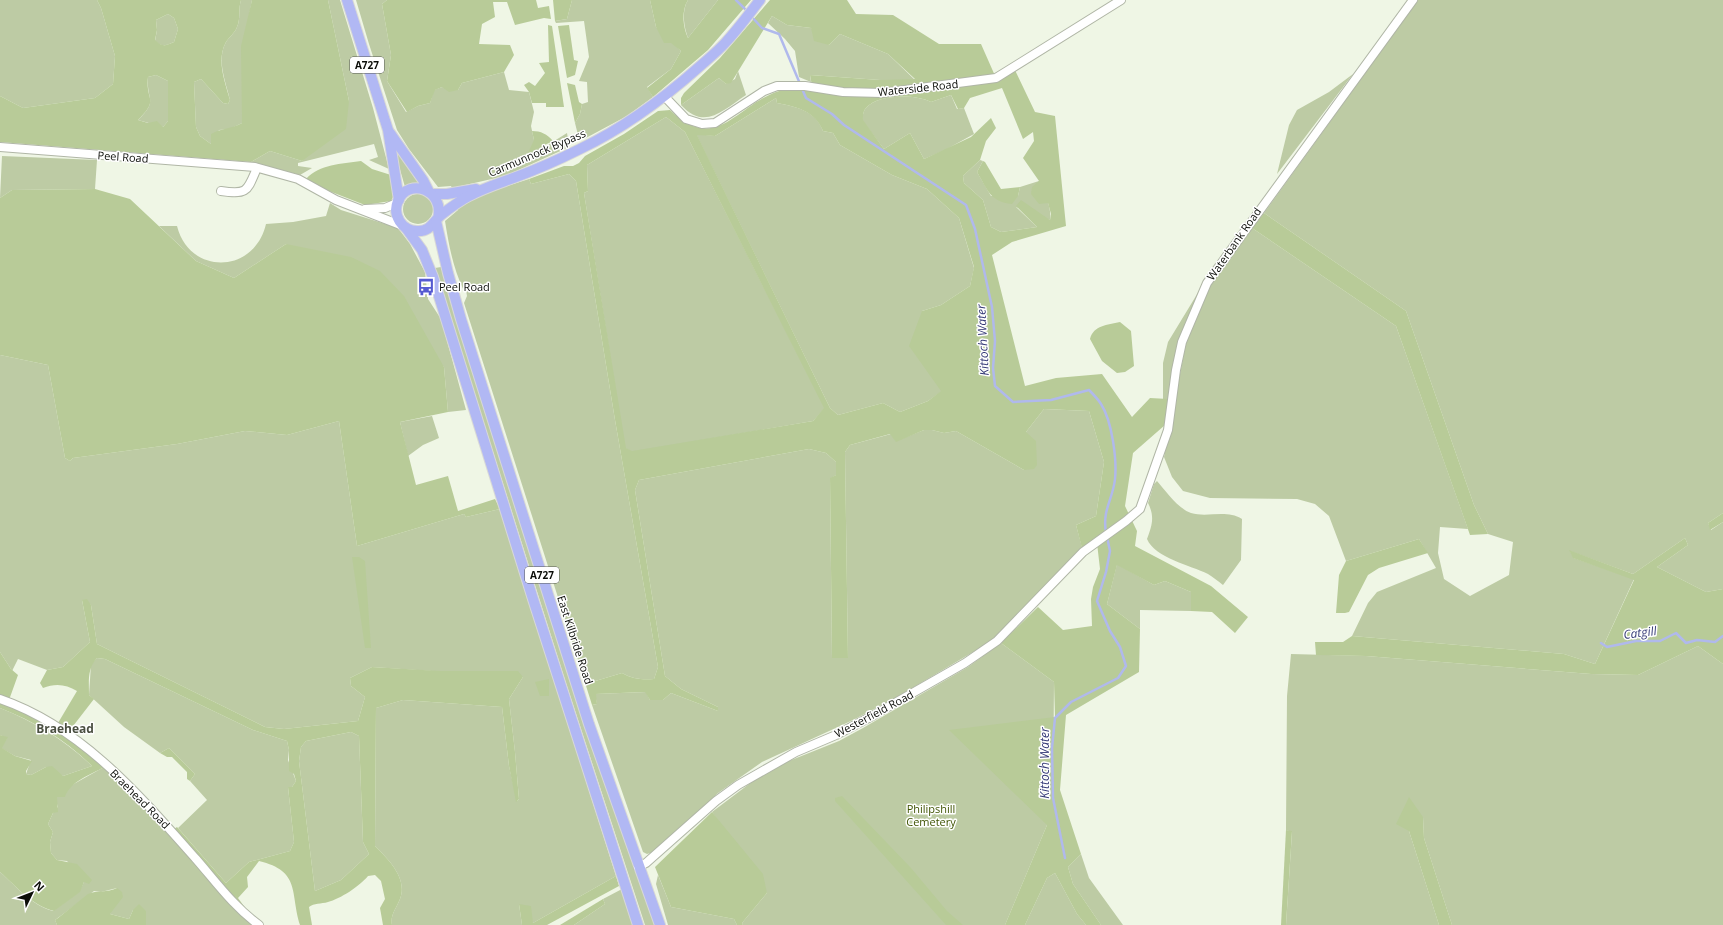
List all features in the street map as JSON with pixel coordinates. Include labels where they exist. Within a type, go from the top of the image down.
[{"type":"main road","name":"A727","points":[[347,0],[388,130],[398,202]]},
{"type":"main road","name":"Carmunnock Bypass","points":[[437,219],[455,204],[486,188],[518,177],[581,149],[632,120],[665,97],[726,43],[760,0]]},
{"type":"main road","name":"A727","points":[[388,130],[424,180],[431,193]]},
{"type":"main road","name":"Carmunnock Bypass","points":[[431,193],[447,194],[486,188]]},
{"type":"main road","points":[[412,189],[418,189],[431,193],[439,208],[437,219],[432,226],[421,231],[412,231],[405,227],[397,216],[398,202],[404,194],[412,189]]},
{"type":"main road","name":"East Kilbride Road","points":[[437,219],[446,266],[461,318],[589,724],[638,867],[660,925]]},
{"type":"main road","name":"A727","points":[[405,227],[422,250],[433,277],[535,607],[638,925]]},
{"type":"street","name":"Waterside Road","points":[[665,97],[686,119],[702,124],[715,123],[764,91],[776,86],[805,86],[843,92],[882,93],[996,78],[1121,0]]},
{"type":"street","name":"Waterbank Road","points":[[1096,543],[1140,509],[1168,430],[1176,370],[1182,342],[1207,283],[1413,0]]},
{"type":"street","name":"Peel Road","points":[[0,147],[257,168],[298,179],[336,200],[405,227]]},
{"type":"street","points":[[222,191],[238,194],[243,192],[248,188],[257,168]]},
{"type":"street","name":"Peel Road","points":[[358,208],[380,209],[398,202]]},
{"type":"street","name":"Westerfield Road","points":[[638,867],[646,863],[716,801],[744,782],[796,752],[836,735],[874,715],[965,663],[997,640],[1083,552],[1096,543]]},
{"type":"street","name":"Braehead Road","points":[[0,699],[62,728],[102,761],[154,811],[238,908],[259,925]]},
{"type":"green space","points":[[0,0],[97,0],[101,8],[115,56],[113,84],[95,98],[23,108],[0,96]]},
{"type":"green space","points":[[97,0],[241,0],[238,24],[235,31],[226,42],[222,56],[222,71],[230,100],[228,104],[223,103],[201,79],[194,82],[196,127],[200,136],[211,144],[211,134],[242,123],[241,46],[252,0],[328,0],[349,101],[346,129],[302,161],[270,151],[251,162],[0,142],[0,96],[23,108],[95,98],[113,84],[115,56],[101,8]],"holes":[[[168,14],[174,18],[178,29],[174,42],[164,45],[155,40],[157,30],[156,20]],[[156,75],[168,81],[168,121],[163,127],[157,121],[148,123],[138,120],[145,113],[150,103],[148,77]]]},
{"type":"green space","points":[[241,0],[252,0],[248,21],[242,123],[230,129],[219,130],[211,144],[200,136],[196,127],[194,82],[201,79],[223,103],[228,104],[230,100],[223,71],[222,56],[226,42],[235,31],[238,24]]},
{"type":"green space","points":[[328,0],[340,0],[373,108],[389,169],[369,160],[378,157],[374,144],[298,163],[298,166],[312,168],[300,175],[251,162],[270,151],[302,161],[349,101]]},
{"type":"green space","points":[[356,0],[387,0],[382,4],[391,55],[387,81],[406,112],[418,106],[430,103],[434,90],[442,87],[458,90],[462,83],[504,72],[509,90],[529,92],[534,112],[531,126],[534,140],[543,148],[567,133],[569,145],[567,148],[505,176],[452,188],[451,186],[438,187],[409,149],[397,130]]},
{"type":"green space","points":[[387,0],[536,0],[538,8],[549,6],[551,19],[544,18],[515,25],[507,2],[493,2],[495,17],[482,24],[479,44],[510,45],[514,55],[504,72],[462,83],[458,90],[449,92],[442,87],[435,90],[430,103],[418,106],[407,112],[387,81],[391,55],[382,4]]},
{"type":"green space","points":[[553,0],[572,0],[567,19],[555,21]]},
{"type":"green space","points":[[572,0],[650,0],[656,27],[681,51],[671,69],[647,87],[653,97],[627,116],[584,139],[578,135],[575,123],[580,114],[582,104],[588,102],[587,82],[579,81],[589,57],[584,21],[556,23],[555,21],[567,19]]},
{"type":"green space","points":[[650,0],[688,0],[684,9],[684,19],[688,38],[718,0],[751,0],[708,50],[653,97],[647,88],[671,69],[681,51],[671,43],[664,43],[656,27]]},
{"type":"green space","points":[[688,0],[718,0],[688,38],[684,24],[684,9]]},
{"type":"green space","points":[[770,0],[847,0],[856,14],[893,15],[939,44],[981,44],[996,78],[1014,68],[1035,112],[1055,116],[1066,226],[1012,242],[992,255],[1025,386],[1056,378],[1102,374],[1132,417],[1150,398],[1168,399],[1165,425],[1133,453],[1125,506],[1137,531],[1135,546],[1211,586],[1248,617],[1235,633],[1212,612],[1191,611],[1191,592],[1165,581],[1154,585],[1117,565],[1107,604],[1140,629],[1139,672],[1066,715],[1060,790],[1081,854],[1068,867],[1073,884],[1101,925],[1086,925],[1077,914],[1055,873],[1047,878],[1025,925],[1005,925],[1047,825],[949,730],[1055,717],[1054,682],[1001,643],[1038,607],[1063,630],[1092,626],[1091,599],[1093,587],[1100,569],[1097,543],[1083,552],[1076,525],[1096,516],[1104,462],[1089,411],[1044,409],[1026,432],[1036,441],[1037,465],[1034,469],[1024,470],[956,431],[944,433],[924,430],[896,442],[890,434],[850,445],[845,452],[848,658],[832,658],[830,478],[836,475],[836,462],[826,453],[809,449],[639,480],[635,490],[665,676],[681,689],[718,707],[718,711],[671,693],[663,700],[650,700],[645,692],[596,694],[597,704],[592,705],[578,660],[583,660],[592,682],[622,673],[638,679],[654,679],[658,667],[615,420],[576,181],[569,174],[531,184],[529,179],[564,166],[573,166],[579,163],[585,156],[624,134],[658,111],[670,110],[686,123],[700,128],[713,128],[724,124],[761,99],[776,92],[789,90],[813,91],[810,75],[880,80],[915,79],[888,54],[840,34],[829,45],[814,41],[811,28],[787,25],[772,16],[731,83],[726,84],[719,78],[681,105],[681,98],[684,93],[720,58]],"holes":[[[1002,88],[1023,139],[1033,132],[1034,141],[1023,158],[1039,181],[1032,187],[1031,194],[1039,204],[1048,203],[1051,214],[1050,220],[1021,200],[1016,206],[1037,227],[1001,232],[991,227],[983,200],[964,183],[963,176],[980,160],[986,141],[996,128],[991,118],[971,137],[924,159],[910,133],[884,149],[863,118],[866,108],[872,103],[888,98],[907,97],[924,99],[931,102],[951,95],[958,109],[964,108],[970,98]],[[776,98],[777,103],[792,106],[810,114],[820,124],[823,131],[833,133],[840,145],[892,175],[927,189],[959,218],[974,267],[970,286],[941,305],[922,311],[909,346],[941,391],[928,401],[900,412],[883,403],[838,415],[830,408],[697,135],[715,136]],[[666,117],[685,132],[824,408],[813,421],[632,451],[626,448],[584,193],[588,191],[587,165]]]},
{"type":"green space","points":[[1418,0],[1723,0],[1723,513],[1708,523],[1711,530],[1723,522],[1723,589],[1706,592],[1657,567],[1688,545],[1685,538],[1633,574],[1570,551],[1574,558],[1634,579],[1595,664],[1564,654],[1352,636],[1368,603],[1377,592],[1436,568],[1419,539],[1346,561],[1329,516],[1315,504],[1297,499],[1210,498],[1183,491],[1172,477],[1164,457],[1186,343],[1206,292],[1252,228],[1396,326],[1468,529],[1440,527],[1438,553],[1444,579],[1470,596],[1509,575],[1513,542],[1488,534],[1474,505],[1406,311],[1264,213]]},
{"type":"green space","points":[[168,14],[174,18],[178,29],[174,42],[162,45],[155,41],[157,30],[156,20]]},
{"type":"green space","points":[[772,16],[787,25],[811,28],[829,45],[840,34],[888,54],[915,80],[880,80],[810,75],[811,82],[799,77],[795,51],[768,23]]},
{"type":"green space","points":[[548,25],[552,26],[564,107],[546,107],[546,103],[532,103],[529,92],[524,85],[529,82],[535,86],[545,73],[539,63],[549,62]]},
{"type":"green space","points":[[569,25],[574,60],[578,61],[575,75],[567,78],[558,26]]},
{"type":"green space","points":[[738,71],[746,95],[722,112],[706,117],[698,117],[690,113],[681,105],[719,78],[726,84],[735,79]]},
{"type":"green space","points":[[1353,74],[1277,174],[1289,125],[1297,110],[1329,92]]},
{"type":"green space","points":[[156,75],[168,81],[168,121],[163,127],[138,120],[150,104],[148,77]]},
{"type":"green space","points":[[567,83],[575,85],[579,102],[582,104],[580,114],[575,123]]},
{"type":"green space","points":[[951,95],[957,109],[964,108],[974,134],[945,150],[924,159],[910,133],[884,149],[862,120],[866,108],[879,100],[907,97],[924,99],[931,102]]},
{"type":"green space","points":[[776,98],[777,103],[792,106],[811,114],[820,124],[823,131],[833,133],[840,145],[892,175],[927,189],[959,218],[974,268],[970,286],[941,305],[922,311],[942,391],[928,401],[900,412],[883,403],[838,415],[830,408],[696,134],[715,136]]},
{"type":"green space","points":[[666,117],[685,132],[825,408],[813,421],[632,452],[625,448],[584,193],[588,191],[587,165]]},
{"type":"green space","points":[[532,131],[544,133],[553,141],[528,153],[534,140]]},
{"type":"green space","points":[[393,145],[420,183],[410,184],[405,187]]},
{"type":"green space","points":[[2,156],[97,160],[95,189],[12,190],[0,198]]},
{"type":"green space","points":[[980,160],[983,161],[977,172],[991,196],[1018,196],[1020,187],[1039,181],[1049,205],[1050,220],[1016,207],[1037,227],[1001,232],[991,227],[983,200],[964,183],[963,176]]},
{"type":"green space","points":[[361,161],[372,169],[391,175],[394,195],[391,201],[365,205],[329,191],[306,179],[318,170],[324,168],[338,164]]},
{"type":"green space","points":[[983,161],[1001,189],[1020,187],[1018,196],[1012,204],[999,201],[990,194],[977,172]]},
{"type":"green space","points":[[569,174],[576,181],[615,420],[658,667],[654,679],[638,679],[622,673],[592,682],[583,660],[578,660],[464,303],[467,296],[466,290],[464,291],[457,274],[445,221],[458,210],[457,206],[473,197],[529,179],[531,184]]},
{"type":"green space","points":[[95,189],[130,199],[196,261],[234,278],[286,244],[351,257],[380,271],[404,296],[444,367],[448,412],[400,422],[416,485],[448,476],[458,511],[495,499],[500,509],[466,517],[464,514],[357,546],[339,421],[287,435],[245,431],[177,444],[73,458],[70,461],[65,458],[48,365],[0,355],[0,198],[12,190]]},
{"type":"green space","points":[[418,194],[429,198],[433,209],[429,220],[418,224],[407,220],[403,209],[407,198]]},
{"type":"green space","points":[[330,203],[341,210],[398,228],[410,244],[425,272],[428,299],[441,319],[466,410],[448,412],[444,367],[286,244],[234,278],[196,261],[159,226],[177,226],[184,242],[194,254],[207,260],[222,262],[236,260],[249,253],[259,241],[266,224],[293,222],[326,216]]},
{"type":"green space","points":[[1264,213],[1406,311],[1474,505],[1488,534],[1470,535],[1396,326],[1252,228]]},
{"type":"green space","points":[[441,267],[591,745],[655,925],[645,925],[565,680],[435,268]]},
{"type":"green space","points":[[1199,291],[1181,334],[1168,399],[1163,399],[1163,363],[1168,342]]},
{"type":"green space","points":[[1120,322],[1131,331],[1134,366],[1125,372],[1117,373],[1102,361],[1090,339],[1092,334],[1098,328]]},
{"type":"green space","points":[[0,355],[48,365],[65,458],[70,461],[73,458],[177,444],[245,431],[287,435],[339,421],[357,546],[464,514],[466,517],[500,509],[616,876],[533,923],[519,904],[522,925],[392,925],[393,915],[402,891],[399,876],[391,863],[375,846],[376,708],[403,700],[502,707],[509,766],[517,801],[519,799],[509,699],[523,677],[372,667],[350,678],[351,686],[365,697],[358,721],[284,729],[265,727],[97,644],[91,605],[82,600],[90,642],[63,667],[47,670],[18,659],[12,671],[0,652]]},
{"type":"green space","points":[[1044,409],[1089,411],[1104,462],[1096,516],[1076,525],[1082,547],[995,639],[897,697],[853,720],[762,762],[718,793],[657,851],[647,854],[643,852],[592,705],[597,704],[595,694],[646,692],[650,700],[663,700],[671,693],[718,711],[718,707],[681,689],[665,676],[635,490],[639,480],[809,449],[826,453],[836,462],[836,475],[830,479],[832,658],[848,658],[845,452],[850,445],[891,434],[896,441],[924,430],[944,433],[956,431],[1024,470],[1026,432]]},
{"type":"green space","points":[[432,416],[439,438],[423,445],[408,456],[400,422]]},
{"type":"green space","points":[[1157,481],[1176,503],[1186,511],[1204,515],[1230,515],[1242,519],[1241,560],[1223,585],[1208,574],[1165,556],[1151,546],[1147,539],[1152,521],[1152,513],[1148,503],[1154,484]]},
{"type":"green space","points":[[1723,513],[1723,522],[1710,530],[1708,523]]},
{"type":"green space","points":[[1685,538],[1688,545],[1657,567],[1706,592],[1723,589],[1723,664],[1698,646],[1638,675],[1591,674],[1366,656],[1316,655],[1315,642],[1343,642],[1352,636],[1564,654],[1595,664],[1634,580],[1573,558],[1569,550],[1633,574]]},
{"type":"green space","points":[[1419,539],[1428,553],[1379,568],[1368,575],[1349,612],[1336,613],[1339,575],[1346,561]]},
{"type":"green space","points":[[352,557],[359,557],[365,561],[371,648],[365,648]]},
{"type":"green space","points":[[1117,564],[1154,585],[1165,581],[1191,592],[1191,611],[1140,610],[1140,629],[1107,604]]},
{"type":"green space","points":[[87,599],[91,605],[97,644],[265,727],[284,729],[358,721],[365,697],[351,686],[350,678],[372,667],[440,671],[518,671],[523,677],[509,699],[519,799],[516,802],[509,766],[502,707],[403,700],[376,708],[375,846],[391,863],[399,876],[402,891],[393,915],[392,925],[383,925],[380,908],[385,899],[381,881],[375,875],[368,876],[355,888],[338,898],[309,907],[312,925],[300,925],[292,885],[288,877],[272,865],[259,861],[247,877],[248,887],[238,898],[246,909],[257,918],[256,920],[245,911],[174,829],[177,827],[226,883],[249,862],[290,851],[294,842],[288,787],[292,787],[296,781],[294,774],[289,771],[289,750],[287,741],[253,730],[105,659],[97,658],[90,671],[89,680],[89,695],[94,699],[70,730],[58,723],[77,691],[60,685],[52,685],[43,688],[40,683],[47,670],[63,667],[90,642],[82,600]],"holes":[[[351,732],[359,736],[363,842],[369,854],[341,880],[315,891],[299,761],[301,747],[306,741]]]},
{"type":"green space","name":"Philipshill Cemetery","points":[[1001,643],[1054,682],[1053,798],[1047,825],[1005,925],[743,925],[742,923],[767,893],[712,812],[769,769],[839,741],[863,728],[968,667]]},
{"type":"green space","points":[[1698,646],[1723,664],[1723,925],[1452,925],[1424,838],[1423,817],[1409,831],[1439,925],[1286,925],[1292,832],[1286,830],[1287,696],[1291,654],[1366,656],[1591,674],[1638,675]]},
{"type":"green space","points":[[0,652],[11,669],[18,675],[9,700],[0,697]]},
{"type":"green space","points":[[97,658],[105,659],[253,730],[287,741],[289,750],[288,760],[296,781],[292,787],[288,787],[294,842],[290,851],[249,862],[226,883],[178,828],[207,800],[190,781],[195,774],[169,748],[160,753],[124,727],[89,695],[91,664]]},
{"type":"green space","points":[[549,679],[549,696],[540,696],[535,682]]},
{"type":"green space","points":[[0,702],[62,731],[104,767],[76,783],[71,787],[65,797],[57,797],[58,812],[53,813],[48,824],[53,832],[50,842],[51,853],[57,860],[77,864],[92,880],[89,884],[84,882],[80,892],[54,911],[31,900],[0,872],[0,735],[8,737],[2,748],[15,756],[32,761],[26,771],[26,774],[31,775],[46,767],[52,766],[63,776],[92,766],[82,756],[49,732],[0,708]]},
{"type":"green space","points":[[0,708],[49,732],[92,766],[63,776],[46,767],[31,775],[26,774],[31,760],[15,756],[1,748],[7,738],[0,735]]},
{"type":"green space","points":[[351,732],[359,736],[363,842],[369,854],[341,880],[315,891],[299,761],[301,747],[306,741]]},
{"type":"green space","points":[[169,748],[195,774],[190,781],[187,779],[187,772],[172,757],[167,757],[160,753]]},
{"type":"green space","points":[[104,767],[157,821],[240,914],[254,925],[146,925],[146,911],[133,910],[129,919],[110,914],[117,888],[101,892],[94,891],[55,920],[57,925],[0,925],[0,872],[31,900],[53,911],[79,892],[84,882],[67,861],[57,860],[51,853],[50,842],[53,832],[48,824],[53,813],[58,807],[56,801],[57,797],[72,785]]},
{"type":"green space","points":[[842,796],[911,868],[947,911],[963,925],[946,925],[835,801],[835,798]]},
{"type":"green space","points":[[1409,797],[1423,817],[1424,838],[1452,925],[1439,925],[1409,831],[1396,824]]},
{"type":"green space","points":[[712,812],[763,874],[767,893],[742,923],[743,925],[737,925],[734,919],[671,907],[655,867]]},
{"type":"green space","points":[[1286,830],[1292,831],[1286,925],[1281,925]]},
{"type":"green space","points":[[1081,854],[1089,878],[1123,925],[1101,925],[1073,884],[1068,867]]},
{"type":"green space","points":[[1055,873],[1077,914],[1086,925],[1025,925],[1047,878]]},
{"type":"green space","points":[[658,875],[671,907],[734,919],[737,925],[668,925],[656,884]]},
{"type":"green space","points":[[616,876],[619,886],[547,925],[522,925],[519,904],[531,906],[533,923]]},
{"type":"green space","points":[[117,888],[122,892],[123,897],[110,914],[129,919],[133,910],[139,904],[146,911],[146,925],[57,925],[55,920],[88,894]]},
{"type":"green space","points":[[622,889],[634,925],[574,925],[605,904],[603,899]]},
{"type":"green space","points":[[603,899],[605,904],[574,925],[560,925]]},
{"type":"waterway","name":"Kittoch Water","points":[[736,0],[748,12]]},
{"type":"waterway","name":"Kittoch Water","points":[[751,16],[762,28],[779,34],[806,98],[832,114],[844,125],[966,205],[975,229],[992,307],[995,341],[993,368],[995,386],[1013,402],[1051,400],[1089,390],[1105,411],[1113,440],[1115,471],[1114,486],[1105,517],[1106,532]]},
{"type":"waterway","name":"Kittoch Water","points":[[1065,858],[1053,798],[1052,748],[1055,718],[1071,702],[1118,678],[1126,666],[1120,647],[1110,631],[1097,601],[1106,572],[1110,551],[1107,537]]},
{"type":"waterway","name":"Catgill","points":[[1601,643],[1607,647],[1636,641],[1660,641],[1676,633],[1686,643],[1697,640],[1715,642],[1723,636]]},
{"type":"place","name":"Peel Road","points":[[426,287]]},
{"type":"district","name":"Braehead","points":[[65,729]]}]
